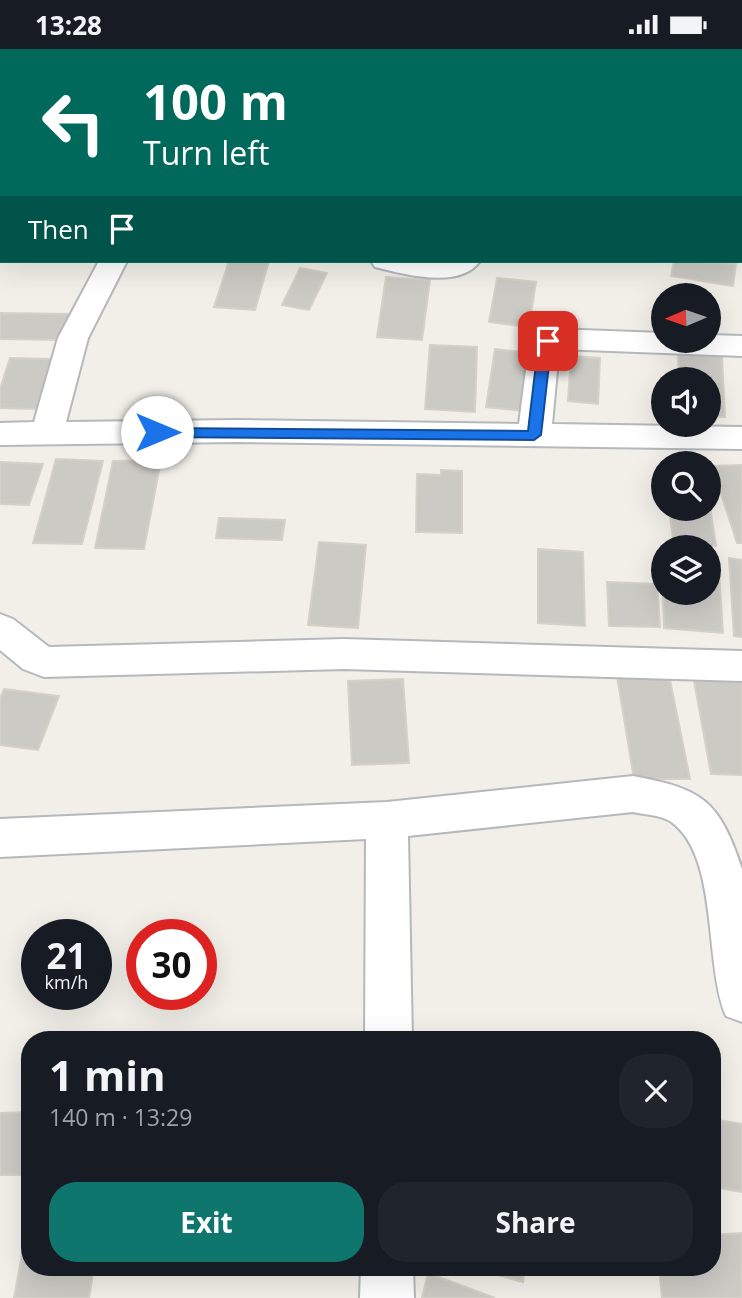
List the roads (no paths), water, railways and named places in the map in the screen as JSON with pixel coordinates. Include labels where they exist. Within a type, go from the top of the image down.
[{"type":"street","points":[[47,433],[73,338],[112,263]]},
{"type":"street","points":[[398,263],[438,269],[452,268],[462,263]]},
{"type":"street","points":[[534,435],[544,347],[548,341],[742,346]]},
{"type":"street","points":[[0,434],[239,432],[742,438]]},
{"type":"street","points":[[0,629],[36,659],[44,662],[344,653],[742,666]]},
{"type":"street","points":[[0,838],[387,820],[633,794],[670,801],[691,813],[714,842],[727,901],[742,1000]]},
{"type":"street","points":[[387,820],[388,1031]]},
{"type":"street","points":[[387,1276],[387,1298]]}]
